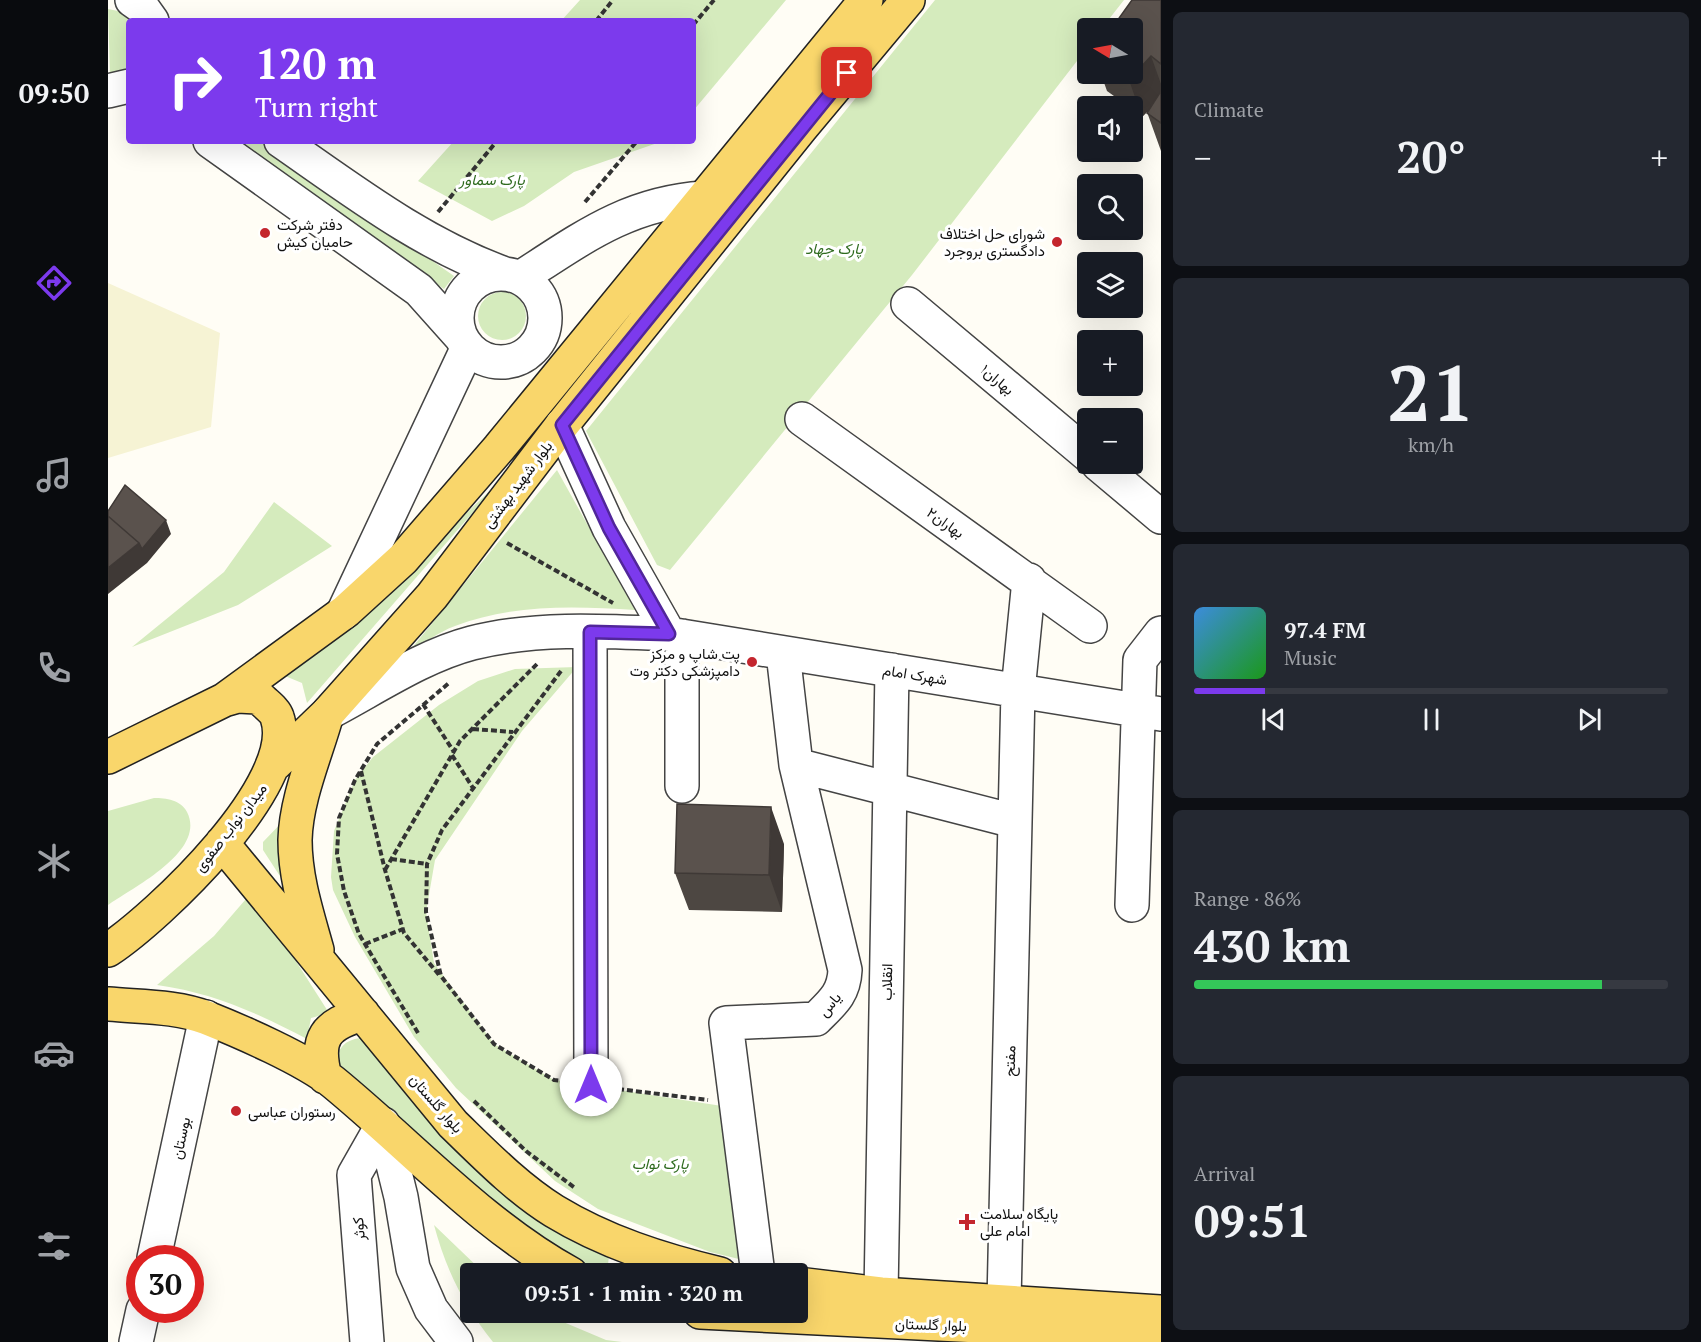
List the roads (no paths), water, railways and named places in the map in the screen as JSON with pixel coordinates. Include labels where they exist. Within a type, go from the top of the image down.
[{"type":"main road","points":[[224,700],[343,613],[403,559],[450,506],[866,0]]},
{"type":"main road","name":"بلوار شهید بهشتی","points":[[275,764],[327,714],[432,596],[562,425],[801,128],[908,0]]},
{"type":"main road","name":"میدان نواب صفوی","points":[[108,757],[224,700],[238,696],[259,697],[277,716],[280,739],[275,764],[255,798],[222,843],[168,903],[108,950]]},
{"type":"main road","points":[[321,963],[303,902],[297,871],[295,839],[300,808],[327,714]]},
{"type":"main road","name":"بلوار گلستان","points":[[222,843],[453,1124],[495,1164],[551,1209],[609,1239],[649,1255],[679,1263]]},
{"type":"main road","points":[[108,1004],[153,1008],[206,1017],[325,1077],[524,1245],[553,1263]]},
{"type":"main road","points":[[325,1077],[320,1058],[322,1043],[327,1032],[337,1023],[363,1014]]},
{"type":"main road","points":[[609,1239],[620,1258],[619,1263]]},
{"type":"main road","name":"بلوار گلستان","points":[[808,1285],[881,1294],[1161,1311]]},
{"type":"main road","name":"بلوار گلستان","points":[[808,1317],[1018,1328],[1161,1341]]},
{"type":"street","points":[[132,0],[142,7],[150,18]]},
{"type":"street","points":[[108,91],[126,87]]},
{"type":"street","points":[[214,144],[419,290],[464,342],[484,360],[499,363],[514,361],[527,354],[538,343],[544,329],[545,314],[541,300],[532,287],[513,276],[444,248],[392,219],[285,144]]},
{"type":"street","points":[[343,613],[464,342],[456,314],[460,300],[468,288],[479,279],[493,274],[513,276],[602,226],[637,210],[670,200],[704,198]]},
{"type":"street","name":"بهاران۱","points":[[908,304],[1077,446]]},
{"type":"street","name":"بهاران۲","points":[[801,419],[1029,580],[1090,626]]},
{"type":"street","points":[[562,425],[609,528],[675,635],[682,786]]},
{"type":"street","points":[[1110,474],[1161,517]]},
{"type":"street","name":"مفتح","points":[[1004,1302],[1018,691],[1029,580]]},
{"type":"street","points":[[580,632],[591,1085]]},
{"type":"street","name":"شهرک امام","points":[[327,714],[430,660],[472,643],[580,632],[675,635],[1150,712]]},
{"type":"street","points":[[1132,904],[1150,712],[1140,660],[1161,633]]},
{"type":"street","name":"یاس","points":[[757,1263],[726,1023],[816,1019],[834,1001],[844,986],[844,970],[796,765],[783,653]]},
{"type":"street","name":"انقلاب","points":[[881,1294],[892,670]]},
{"type":"street","points":[[796,765],[1014,821]]},
{"type":"street","name":"بوستان","points":[[157,1245],[206,1017]]},
{"type":"street","points":[[383,1124],[401,1197],[412,1268],[431,1309],[456,1342]]},
{"type":"street","name":"کوثر","points":[[367,1342],[354,1176],[383,1124]]},
{"type":"street","points":[[136,1342],[140,1323]]},
{"type":"place","name":"دفتر شرکت حامیان کیش","points":[[265,233]]},
{"type":"place","name":"شورای حل اختلاف دادگستری بروجرد","points":[[1057,242]]},
{"type":"place","name":"پت شاپ و مرکز دامپزشکی دکتر وت","points":[[752,662]]},
{"type":"place","name":"رستوران عباسی","points":[[236,1111]]},
{"type":"place","name":"پایگاه سلامت امام علی","points":[[967,1222]]},
{"type":"park label","name":"پارک سماور","points":[[492,179]]},
{"type":"park label","name":"پارک جهاد","points":[[834,248]]},
{"type":"park label","name":"پارک نواب","points":[[660,1163]]}]
